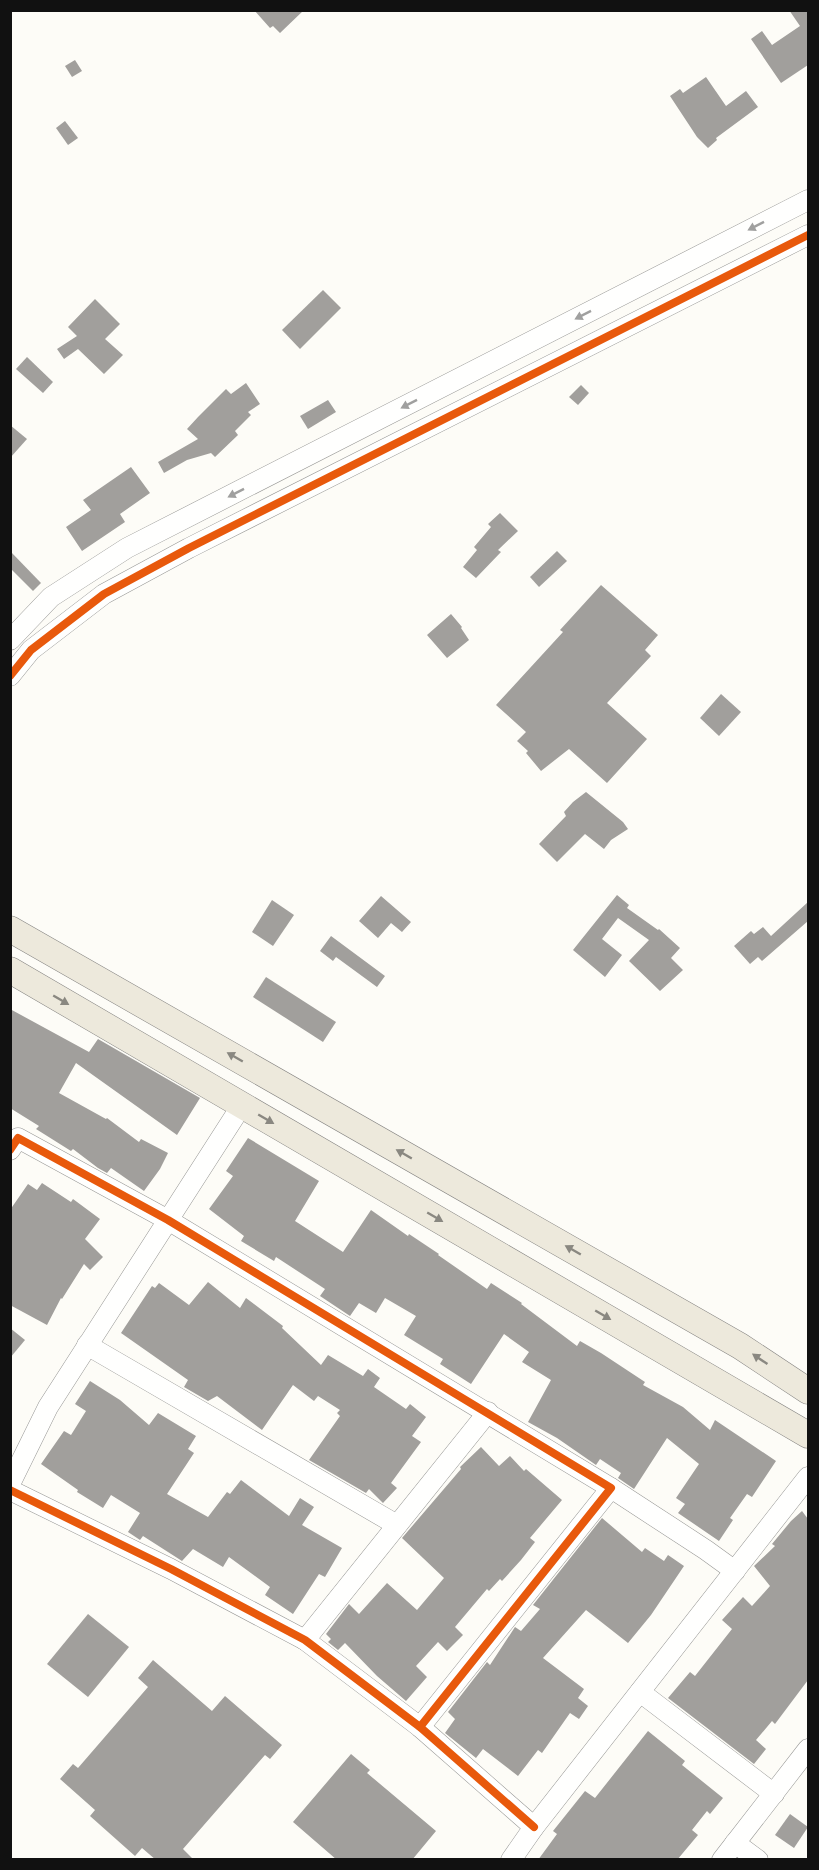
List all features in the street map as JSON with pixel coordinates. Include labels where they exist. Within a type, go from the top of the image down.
[{"type":"main road","points":[[10,928],[740,1346],[808,1391]]},
{"type":"main road","points":[[10,970],[808,1435]]},
{"type":"street","points":[[10,640],[51,597],[127,548],[808,200]]},
{"type":"street","points":[[10,676],[32,650],[104,594],[189,548],[808,235]]},
{"type":"street","points":[[10,1484],[48,1407],[242,1104]]},
{"type":"street","points":[[13,1140],[168,1220],[611,1488],[735,1571]]},
{"type":"street","points":[[87,1346],[397,1525]]},
{"type":"street","points":[[305,1640],[488,1412]]},
{"type":"street","points":[[511,1860],[534,1827],[808,1477]]},
{"type":"street","points":[[420,1727],[611,1488]]},
{"type":"street","points":[[10,1490],[171,1569],[305,1640],[420,1727],[534,1827]]},
{"type":"street","points":[[640,1692],[774,1794]]},
{"type":"street","points":[[723,1860],[808,1749]]},
{"type":"street","points":[[735,1843],[758,1860]]},
{"type":"building","points":[[254,10],[304,10],[280,33],[273,26],[270,28]]},
{"type":"building","points":[[789,10],[808,10],[808,65],[781,83],[751,39],[762,31],[772,45],[800,26]]},
{"type":"building","points":[[75,60],[82,71],[72,77],[65,66]]},
{"type":"building","points":[[706,77],[726,106],[746,91],[758,107],[716,138],[717,140],[708,148],[697,137],[670,96],[680,89],[683,93]]},
{"type":"building","points":[[65,121],[78,138],[68,145],[56,128]]},
{"type":"building","points":[[323,290],[341,308],[300,349],[282,330]]},
{"type":"building","points":[[95,299],[120,324],[105,339],[123,355],[104,374],[78,349],[64,359],[57,349],[77,336],[68,327]]},
{"type":"building","points":[[27,357],[53,382],[43,393],[16,369]]},
{"type":"building","points":[[246,383],[260,404],[248,412],[251,415],[235,431],[238,435],[215,457],[211,453],[187,460],[164,473],[158,462],[198,439],[187,429],[226,389],[231,394]]},
{"type":"building","points":[[581,385],[589,393],[578,405],[569,397]]},
{"type":"building","points":[[328,400],[336,412],[308,429],[300,416]]},
{"type":"building","points":[[10,425],[27,439],[10,458]]},
{"type":"building","points":[[131,467],[150,493],[120,514],[125,522],[82,551],[66,527],[91,510],[83,500]]},
{"type":"building","points":[[500,513],[518,531],[498,550],[501,552],[476,578],[463,567],[477,550],[474,547],[491,527],[488,524]]},
{"type":"building","points":[[10,551],[41,583],[33,591],[10,568]]},
{"type":"building","points":[[557,551],[567,561],[539,587],[530,577]]},
{"type":"building","points":[[601,585],[658,635],[645,650],[651,656],[607,703],[647,739],[607,783],[569,749],[541,771],[526,753],[528,751],[517,741],[526,732],[496,705],[563,632],[560,630]]},
{"type":"building","points":[[451,614],[469,640],[447,658],[427,635]]},
{"type":"building","points":[[721,694],[741,712],[719,736],[700,718]]},
{"type":"building","points":[[586,792],[623,822],[628,829],[611,840],[604,849],[585,834],[557,862],[539,844],[566,816],[564,812],[573,802]]},
{"type":"building","points":[[617,895],[629,905],[627,908],[659,929],[680,948],[671,958],[683,970],[660,991],[629,961],[649,940],[618,918],[602,939],[622,955],[605,977],[573,950]]},
{"type":"building","points":[[381,896],[411,922],[402,932],[391,923],[378,938],[359,921]]},
{"type":"building","points":[[272,900],[294,915],[273,946],[252,932]]},
{"type":"building","points":[[808,902],[808,921],[762,961],[758,957],[750,964],[734,946],[751,931],[754,934],[763,927],[771,936]]},
{"type":"building","points":[[331,936],[385,976],[377,987],[336,957],[333,961],[320,951]]},
{"type":"building","points":[[266,977],[336,1022],[323,1042],[253,997]]},
{"type":"building","points":[[10,1009],[89,1052],[98,1039],[200,1098],[177,1135],[76,1063],[59,1093],[107,1118],[139,1142],[141,1139],[168,1153],[144,1191],[111,1168],[107,1173],[98,1168],[73,1149],[71,1151],[36,1129],[39,1126],[10,1108]]},
{"type":"building","points":[[248,1138],[319,1181],[295,1221],[343,1252],[371,1210],[439,1254],[487,1289],[491,1283],[522,1303],[577,1346],[580,1341],[601,1353],[645,1382],[643,1385],[683,1407],[710,1430],[715,1420],[776,1461],[752,1497],[747,1494],[730,1518],[733,1520],[719,1541],[678,1513],[685,1504],[676,1498],[699,1464],[667,1438],[634,1489],[618,1478],[621,1473],[600,1459],[596,1465],[557,1438],[528,1422],[551,1380],[522,1362],[529,1352],[504,1334],[471,1384],[440,1364],[443,1359],[404,1335],[416,1316],[385,1298],[376,1313],[359,1303],[350,1316],[320,1296],[325,1289],[276,1257],[274,1261],[241,1241],[244,1236],[209,1209],[233,1176],[226,1171]]},
{"type":"building","points":[[42,1183],[71,1202],[73,1199],[100,1219],[85,1239],[103,1257],[90,1270],[84,1264],[61,1298],[47,1325],[10,1305],[10,1210],[28,1184],[37,1190]]},
{"type":"building","points":[[208,1282],[240,1308],[246,1298],[283,1326],[282,1328],[321,1365],[328,1355],[363,1376],[368,1369],[380,1378],[374,1387],[406,1409],[410,1404],[426,1417],[412,1436],[421,1442],[391,1483],[397,1488],[383,1503],[369,1489],[366,1493],[309,1460],[340,1416],[337,1413],[340,1410],[318,1396],[314,1401],[293,1385],[262,1430],[217,1396],[208,1401],[184,1387],[188,1380],[121,1333],[152,1286],[155,1288],[159,1283],[189,1305]]},
{"type":"building","points":[[10,1328],[25,1340],[10,1358]]},
{"type":"building","points":[[90,1381],[120,1400],[149,1425],[158,1413],[196,1436],[188,1449],[194,1453],[167,1494],[208,1517],[227,1492],[230,1494],[241,1480],[289,1516],[300,1498],[314,1507],[302,1525],[342,1548],[325,1577],[319,1574],[293,1614],[265,1595],[270,1587],[229,1557],[223,1567],[193,1549],[182,1561],[143,1536],[140,1540],[128,1532],[140,1513],[111,1495],[103,1508],[77,1492],[78,1490],[41,1464],[64,1431],[71,1435],[86,1411],[75,1404]]},
{"type":"building","points":[[481,1447],[499,1466],[510,1456],[524,1471],[526,1469],[562,1500],[530,1538],[535,1542],[521,1560],[502,1581],[500,1579],[489,1591],[487,1589],[455,1627],[463,1635],[447,1651],[438,1642],[416,1666],[427,1677],[406,1701],[377,1676],[345,1643],[338,1650],[328,1642],[331,1639],[326,1634],[349,1604],[359,1614],[387,1583],[417,1610],[444,1578],[402,1538],[461,1469],[460,1467]]},
{"type":"building","points":[[802,1511],[808,1519],[808,1680],[775,1724],[772,1721],[756,1740],[766,1749],[754,1764],[668,1698],[690,1672],[695,1676],[732,1629],[722,1620],[743,1597],[752,1606],[770,1586],[754,1566],[775,1546],[772,1544]]},
{"type":"building","points":[[602,1518],[642,1552],[645,1548],[664,1561],[668,1555],[684,1566],[651,1615],[628,1643],[586,1610],[543,1658],[584,1689],[578,1698],[588,1706],[579,1719],[570,1713],[542,1753],[538,1750],[518,1776],[483,1749],[476,1758],[445,1733],[455,1719],[448,1712],[487,1662],[490,1665],[515,1627],[521,1631],[540,1609],[533,1605]]},
{"type":"building","points":[[88,1614],[129,1647],[88,1697],[47,1664]]},
{"type":"building","points":[[153,1660],[212,1711],[225,1696],[282,1745],[270,1759],[265,1755],[183,1849],[194,1860],[156,1860],[142,1848],[135,1856],[90,1816],[95,1810],[60,1779],[73,1764],[78,1768],[148,1687],[138,1678]]},
{"type":"building","points":[[648,1731],[685,1761],[682,1765],[723,1798],[710,1814],[707,1811],[692,1830],[698,1835],[677,1860],[538,1860],[557,1834],[553,1831],[585,1791],[595,1798]]},
{"type":"building","points":[[351,1754],[370,1770],[367,1773],[436,1831],[412,1860],[337,1860],[293,1822]]},
{"type":"building","points":[[790,1814],[808,1827],[794,1848],[775,1835]]},
{"type":"cycle path","points":[[10,676],[31,650],[104,594],[189,548],[808,235]]},
{"type":"cycle path","points":[[10,1150],[18,1138],[168,1220],[611,1488],[420,1727]]},
{"type":"cycle path","points":[[10,1490],[171,1569],[305,1640],[420,1727],[534,1827]]}]
